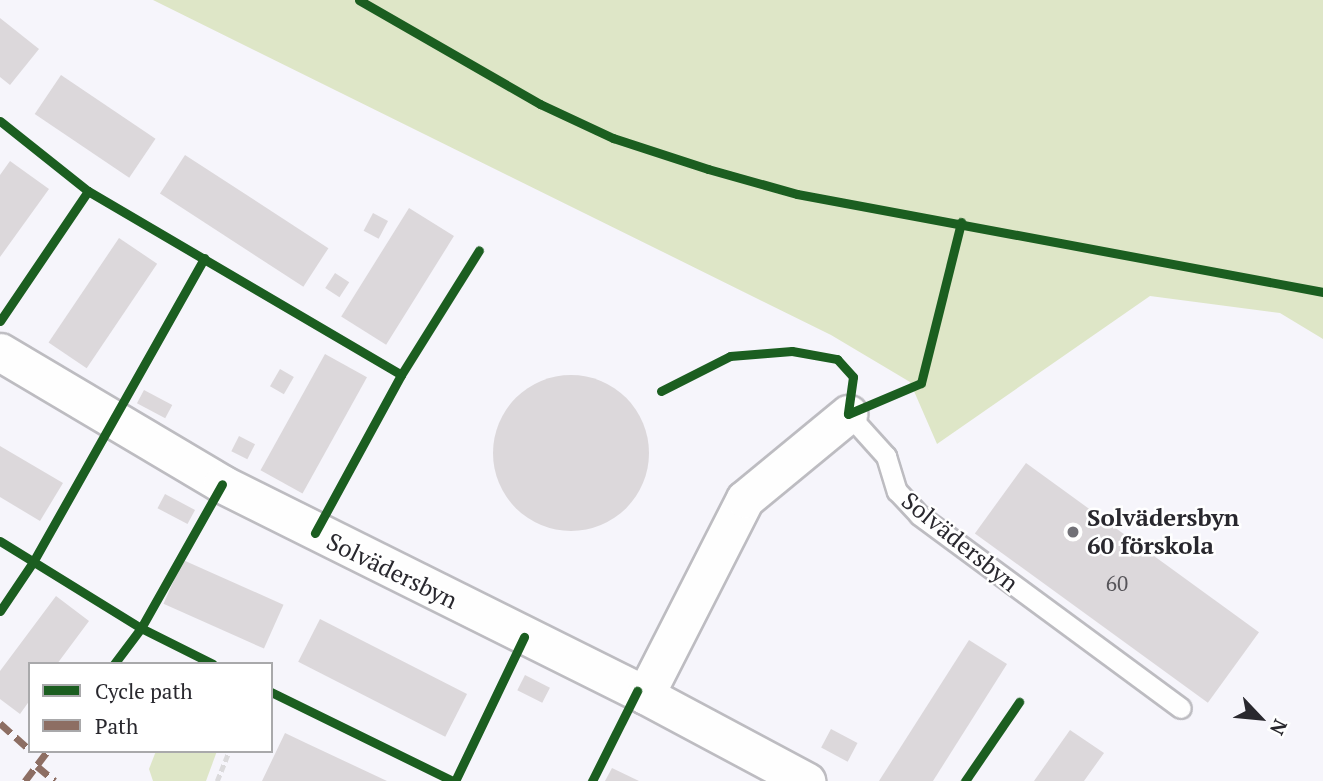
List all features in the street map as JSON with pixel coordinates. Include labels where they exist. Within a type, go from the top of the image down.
[{"type":"street","name":"Solvädersbyn","points":[[0,352],[211,478],[645,695],[806,781]]},
{"type":"street","name":"Solvädersbyn","points":[[645,695],[744,499],[848,414]]},
{"type":"lane","name":"Solvädersbyn","points":[[848,414],[886,456],[897,491],[919,514],[1181,708]]},
{"type":"path","points":[[217,781],[228,753]]},
{"type":"green space","points":[[153,0],[1323,0],[1323,339],[1280,313],[1150,296],[937,444],[910,382],[831,335]]},
{"type":"green space","points":[[155,753],[216,753],[206,781],[153,781],[149,769]]},
{"type":"building","points":[[0,18],[39,49],[10,85],[0,77]]},
{"type":"building","points":[[61,75],[156,139],[129,178],[35,114]]},
{"type":"building","points":[[185,155],[328,248],[303,287],[160,194]]},
{"type":"building","points":[[10,161],[49,189],[0,257],[0,175]]},
{"type":"building","points":[[409,208],[454,236],[386,345],[341,317]]},
{"type":"building","points":[[373,213],[388,221],[379,239],[364,231]]},
{"type":"building","points":[[119,238],[157,264],[87,368],[49,342]]},
{"type":"building","points":[[335,273],[349,282],[339,297],[325,288]]},
{"type":"building","points":[[325,354],[367,377],[303,494],[261,470]]},
{"type":"building","points":[[280,369],[294,377],[284,394],[270,386]]},
{"type":"building","points":[[571,375],[601,381],[626,398],[643,423],[649,453],[643,483],[626,508],[601,525],[571,531],[541,525],[516,508],[499,483],[493,453],[499,423],[516,398],[541,381]]},
{"type":"building","points":[[144,390],[172,405],[165,418],[137,403]]},
{"type":"building","points":[[239,436],[255,444],[247,459],[231,451]]},
{"type":"building","points":[[0,446],[63,483],[40,521],[0,497]]},
{"type":"building","points":[[1026,463],[1259,632],[1208,703],[975,533]]},
{"type":"building","points":[[165,494],[195,510],[188,524],[157,508]]},
{"type":"building","points":[[183,560],[283,605],[264,649],[163,604]]},
{"type":"building","points":[[56,596],[89,621],[58,662],[28,662],[28,703],[20,714],[0,699],[0,671]]},
{"type":"building","points":[[320,619],[467,694],[445,737],[298,662]]},
{"type":"building","points":[[969,640],[1007,664],[933,781],[879,781]]},
{"type":"building","points":[[525,675],[550,688],[542,703],[517,690]]},
{"type":"building","points":[[831,729],[857,743],[848,762],[821,748]]},
{"type":"building","points":[[1070,730],[1104,753],[1084,781],[1034,781]]},
{"type":"building","points":[[285,733],[306,743],[387,781],[262,781]]},
{"type":"building","points":[[612,768],[639,781],[605,781]]},
{"type":"marked path","points":[[0,723],[28,748]]},
{"type":"marked path","points":[[25,781],[46,753]]},
{"type":"marked path","points":[[37,766],[55,781]]},
{"type":"cycle path","points":[[359,0],[540,104],[613,138],[708,169],[797,194],[1323,292]]},
{"type":"cycle path","points":[[0,121],[88,191],[401,375],[315,533]]},
{"type":"cycle path","points":[[0,321],[88,191]]},
{"type":"cycle path","points":[[661,391],[730,356],[792,351],[837,359],[853,377],[848,414],[921,383],[961,222]]},
{"type":"cycle path","points":[[401,375],[479,250]]},
{"type":"cycle path","points":[[0,611],[33,562],[204,258]]},
{"type":"cycle path","points":[[116,662],[141,628],[222,484]]},
{"type":"cycle path","points":[[0,541],[141,628],[209,662]]},
{"type":"cycle path","points":[[455,781],[524,637]]},
{"type":"cycle path","points":[[592,781],[637,691]]},
{"type":"cycle path","points":[[273,693],[453,781]]},
{"type":"cycle path","points":[[965,781],[1019,702]]},
{"type":"place","name":"Solvädersbyn 60 förskola","points":[[1073,532]]}]
